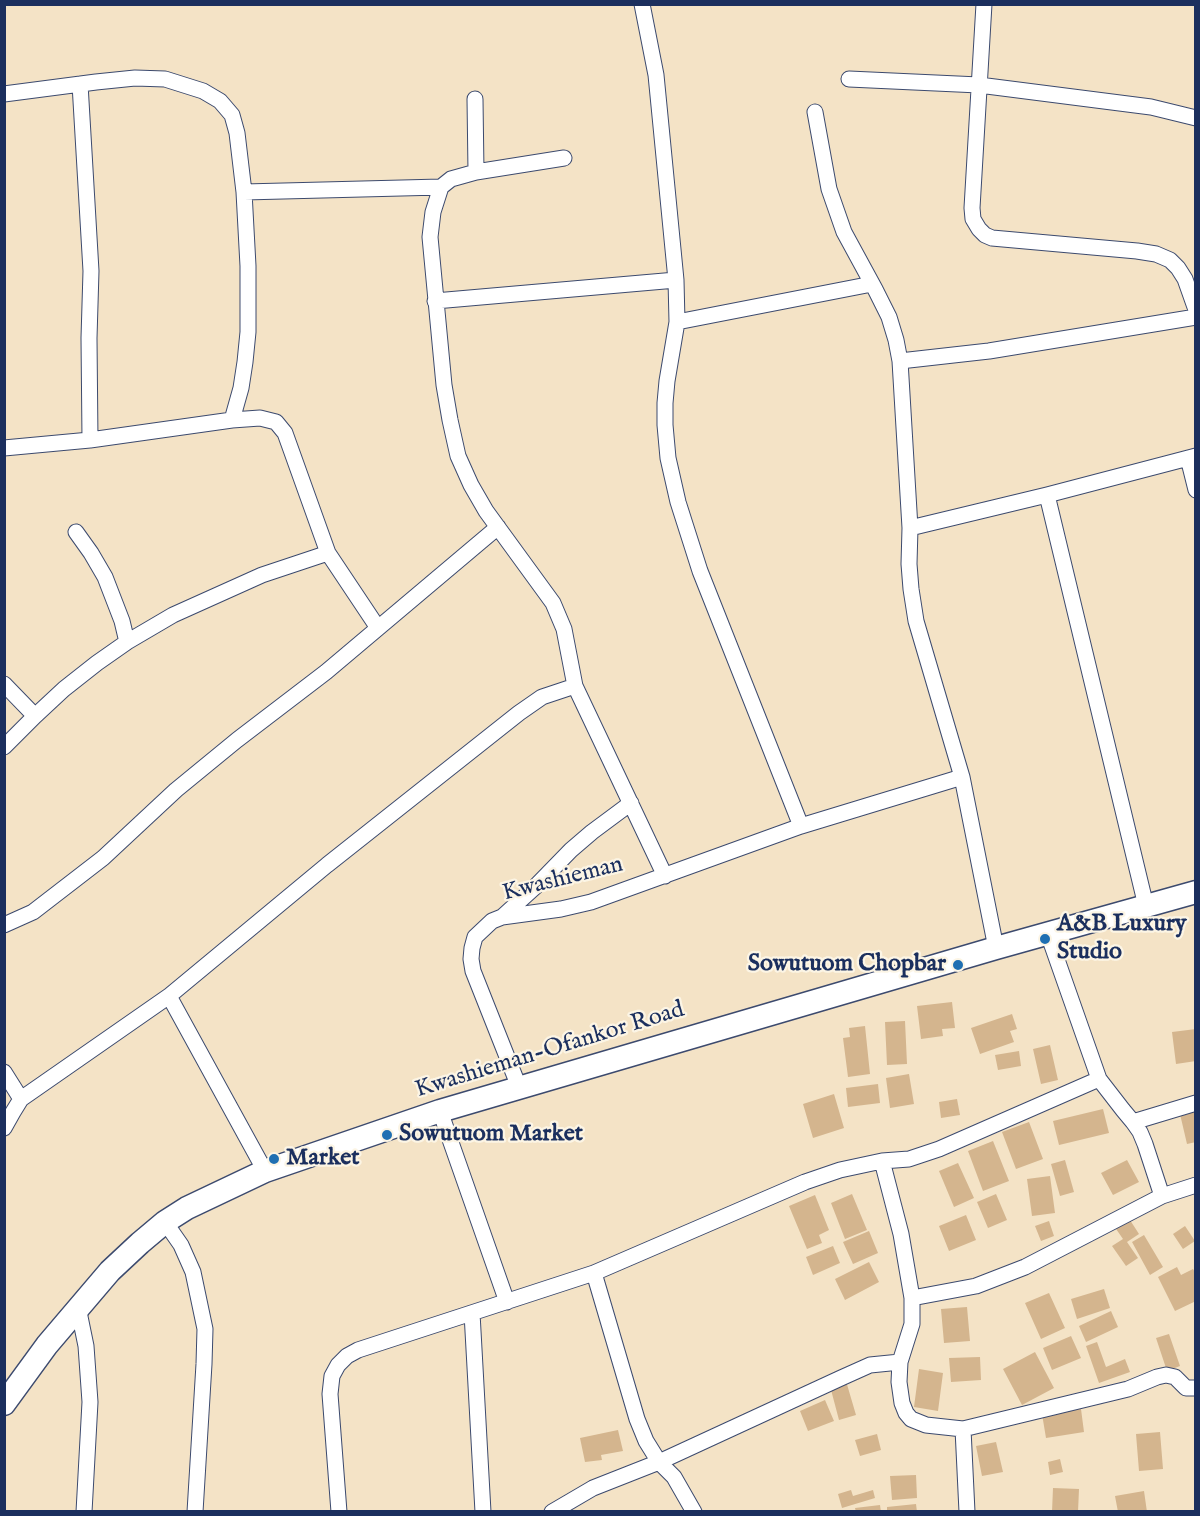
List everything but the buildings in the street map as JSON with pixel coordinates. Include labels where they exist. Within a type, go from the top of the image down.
[{"type":"main road","name":"Kwashieman-Ofankor Road","points":[[4,1404],[47,1345],[110,1271],[165,1222],[216,1193],[265,1171],[440,1111],[996,948],[1196,892]]},
{"type":"street","points":[[642,4],[656,75],[676,280],[677,322],[667,381],[665,424],[668,458],[678,502],[700,571],[801,826]]},
{"type":"street","points":[[984,4],[972,208],[973,219],[979,229],[992,238],[1156,254],[1170,260],[1178,268],[1185,279],[1196,310]]},
{"type":"street","points":[[4,94],[135,78],[165,79],[203,91],[220,101],[232,115],[237,133],[244,192],[248,266],[248,332],[241,388],[232,420]]},
{"type":"street","points":[[849,79],[979,85],[1151,107],[1196,118]]},
{"type":"street","points":[[80,84],[91,271],[90,440]]},
{"type":"street","points":[[475,99],[476,172]]},
{"type":"street","points":[[815,112],[829,189],[844,232],[889,317],[896,340],[900,361],[910,528],[909,564],[916,621],[962,777],[996,948]]},
{"type":"street","points":[[564,158],[476,172],[451,179],[441,187],[433,212],[430,237],[444,385],[458,456],[471,485],[486,511],[553,603],[564,629],[574,686],[665,876]]},
{"type":"street","points":[[244,192],[441,187]]},
{"type":"street","points":[[435,301],[676,280]]},
{"type":"street","points":[[677,322],[872,284]]},
{"type":"street","points":[[900,361],[1019,347],[1196,316]]},
{"type":"street","points":[[4,448],[90,440],[232,420],[260,418],[270,420],[281,427],[285,433],[328,553],[378,628]]},
{"type":"street","points":[[910,528],[1192,457],[1196,490]]},
{"type":"street","points":[[1047,495],[1146,906]]},
{"type":"street","points":[[4,925],[33,912],[103,858],[176,790],[326,672],[498,527]]},
{"type":"street","points":[[76,532],[105,577],[122,621],[127,642]]},
{"type":"street","points":[[4,747],[81,676],[127,642],[173,615],[213,596],[262,575],[328,553]]},
{"type":"street","points":[[4,684],[35,716]]},
{"type":"street","points":[[4,1128],[21,1099],[169,996],[327,865],[519,713],[542,697],[574,686]]},
{"type":"street","name":"Kwashieman","points":[[519,1088],[473,971],[471,959],[475,937],[492,921],[502,917],[561,909],[591,902],[801,826],[962,777]]},
{"type":"street","points":[[502,917],[571,850],[631,803]]},
{"type":"street","points":[[1048,934],[1099,1079],[1133,1122],[1145,1143],[1162,1196]]},
{"type":"street","points":[[169,996],[265,1171]]},
{"type":"street","points":[[4,1072],[21,1099]]},
{"type":"street","points":[[339,1512],[330,1394],[332,1376],[347,1356],[358,1350],[594,1273],[805,1182],[840,1170],[882,1161],[909,1160],[939,1149],[1099,1079]]},
{"type":"street","points":[[1133,1122],[1196,1103]]},
{"type":"street","points":[[440,1111],[507,1302]]},
{"type":"street","points":[[882,1161],[901,1234],[912,1298],[912,1324],[900,1362],[899,1382],[906,1413],[911,1419],[926,1425],[963,1429],[1128,1389],[1166,1375],[1175,1377],[1186,1388],[1196,1388]]},
{"type":"street","points":[[912,1298],[976,1286],[1025,1267],[1162,1196],[1196,1185]]},
{"type":"street","points":[[165,1222],[181,1245],[193,1272],[205,1329],[195,1512]]},
{"type":"street","points":[[594,1273],[646,1441],[658,1462],[674,1477],[694,1512]]},
{"type":"street","points":[[78,1307],[86,1346],[90,1402],[84,1512]]},
{"type":"street","points":[[472,1313],[483,1512]]},
{"type":"street","points":[[552,1512],[593,1488],[728,1431],[787,1401],[870,1365],[900,1362]]},
{"type":"street","points":[[963,1429],[967,1512]]},
{"type":"place","name":"A&B Luxury Studio","points":[[1045,939]]},
{"type":"place","name":"Sowutuom Chopbar","points":[[958,965]]},
{"type":"place","name":"Sowutuom Market","points":[[387,1135]]},
{"type":"place","name":"Market","points":[[274,1159]]}]
